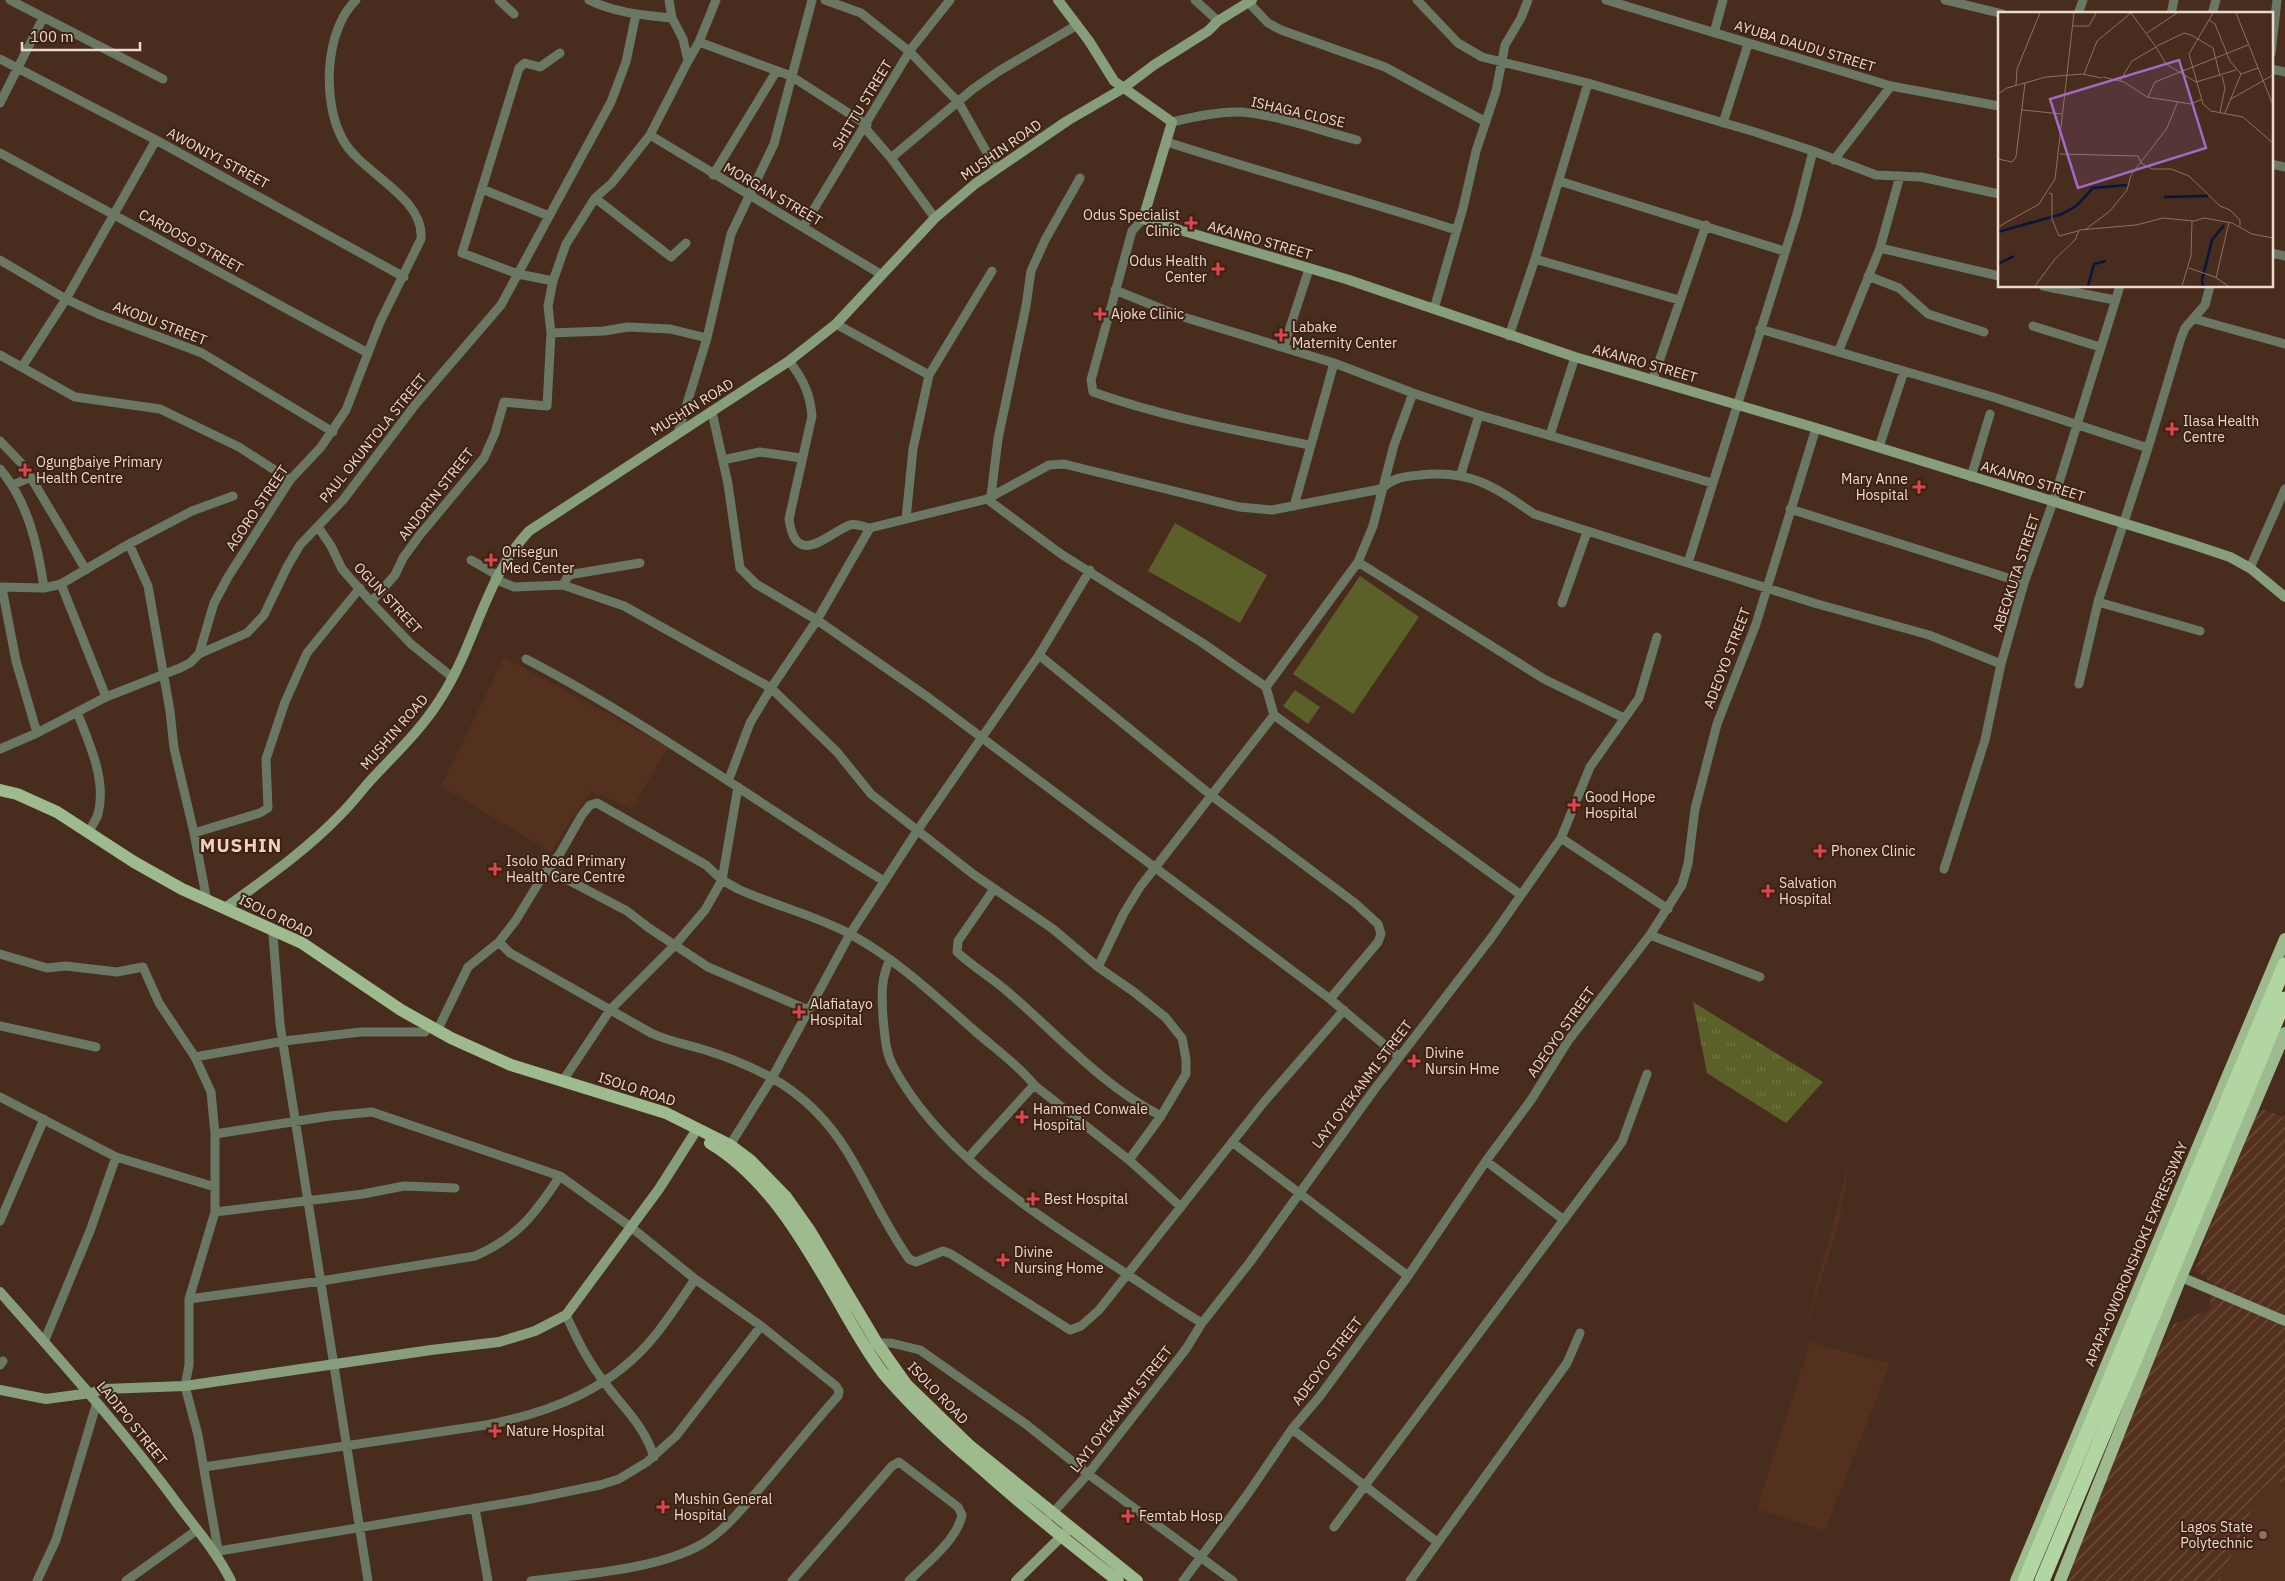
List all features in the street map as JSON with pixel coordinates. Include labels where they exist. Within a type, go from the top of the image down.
[{"type":"highway","name":"APAPA-OWORONSHOKI EXPRESSWAY","points":[[2025,1581],[2285,965]]},
{"type":"highway","points":[[2042,1581],[2285,999]]},
{"type":"main road","name":"ISOLO ROAD","points":[[0,790],[43,805],[89,831],[154,874],[207,901],[302,943],[431,1032],[492,1057],[666,1121],[721,1149],[761,1186],[810,1243],[892,1367],[929,1408],[1118,1581]]},
{"type":"main road","name":"ISOLO ROAD","points":[[0,796],[30,806],[54,819],[133,869],[179,895],[273,935],[306,953],[431,1032],[502,1069],[666,1113],[730,1145],[750,1160],[786,1197],[861,1341],[900,1392],[937,1430],[1049,1517]]},
{"type":"main road","name":"APAPA-OWORONSHOKI EXPRESSWAY","points":[[2016,1581],[2285,939]]},
{"type":"main road","points":[[2060,1581],[2181,1277],[2285,1033]]},
{"type":"main road","name":"ISOLO ROAD","points":[[1066,1532],[1137,1581]]},
{"type":"street","points":[[10,0],[163,79]]},
{"type":"street","name":"AGORO STREET","points":[[199,654],[214,602],[290,480],[321,448],[346,410],[380,322],[421,239],[422,232],[418,216],[353,154],[343,140],[333,108],[329,59],[333,38],[346,9],[356,0]]},
{"type":"street","points":[[499,0],[514,14]]},
{"type":"street","points":[[589,0],[600,6],[636,14],[672,18]]},
{"type":"street","points":[[669,0],[672,18],[683,39],[688,61]]},
{"type":"street","points":[[707,338],[670,330],[628,327],[604,331],[551,333],[548,306],[553,281],[566,244],[595,198],[612,183],[650,135],[699,42],[716,0]]},
{"type":"street","points":[[678,433],[707,338],[731,234],[774,144],[812,0]]},
{"type":"street","points":[[824,0],[861,12],[910,52],[959,103],[996,169]]},
{"type":"street","name":"SHITTU STREET","points":[[803,227],[866,127],[910,52],[950,0]]},
{"type":"street","points":[[1058,0],[1077,24],[1114,81],[1122,89],[1172,122],[1143,219],[1132,231],[1091,380],[1093,392],[1126,404],[1185,419],[1309,445]]},
{"type":"street","points":[[1063,0],[1099,47],[1118,77],[1122,89]]},
{"type":"street","points":[[1195,0],[1218,21]]},
{"type":"street","points":[[1417,0],[1458,43],[1482,57],[1588,83],[1722,123],[1813,151],[1876,175],[1921,177],[1998,194]]},
{"type":"street","points":[[1434,309],[1506,45],[1521,18],[1528,0]]},
{"type":"street","name":"AYUBA DAUDU STREET","points":[[1606,0],[1892,86],[1998,106]]},
{"type":"street","points":[[1714,33],[1723,0]]},
{"type":"street","points":[[1945,0],[1998,13]]},
{"type":"street","points":[[2079,12],[2083,0]]},
{"type":"street","points":[[2272,45],[2277,0]]},
{"type":"street","points":[[1250,1],[1268,23],[1281,30],[1385,67],[1486,122]]},
{"type":"street","name":"MUSHIN ROAD","points":[[225,908],[342,814],[416,732],[440,700],[452,677],[496,577],[514,547],[529,531],[789,361],[836,324],[935,218],[996,169],[1067,121],[1122,89],[1154,64],[1208,31],[1218,21],[1250,1]]},
{"type":"street","name":"PAUL OKUNTOLA STREET","points":[[0,749],[38,733],[106,697],[190,664],[199,654],[247,634],[264,615],[287,567],[300,546],[343,500],[415,405],[501,306],[611,102],[626,62],[636,14]]},
{"type":"street","points":[[0,103],[43,18]]},
{"type":"street","points":[[891,158],[999,71],[1077,24]]},
{"type":"street","points":[[699,42],[791,76],[866,127],[935,218]]},
{"type":"street","points":[[1722,123],[1748,44]]},
{"type":"street","points":[[553,281],[518,274],[462,253],[519,68],[525,63],[540,67],[560,52]]},
{"type":"street","name":"AWONIYI STREET","points":[[0,59],[156,140],[404,276]]},
{"type":"street","points":[[2272,70],[2285,72]]},
{"type":"street","points":[[713,175],[776,72]]},
{"type":"street","points":[[1508,336],[1535,259],[1588,83]]},
{"type":"street","points":[[1834,160],[1892,86]]},
{"type":"street","name":"ISHAGA CLOSE","points":[[1172,122],[1201,116],[1240,112],[1279,119],[1358,140]]},
{"type":"street","name":"MORGAN STREET","points":[[650,135],[713,175],[882,275]]},
{"type":"street","points":[[22,367],[66,299],[156,140]]},
{"type":"street","points":[[1167,142],[1237,164],[1356,197],[1456,230]]},
{"type":"street","points":[[1688,563],[1736,404],[1797,214],[1813,151]]},
{"type":"street","name":"CARDOSO STREET","points":[[0,153],[368,353]]},
{"type":"street","points":[[2272,164],[2285,167]]},
{"type":"street","points":[[1839,350],[1880,248],[1900,176]]},
{"type":"street","points":[[989,497],[999,429],[1026,306],[1030,271],[1080,178]]},
{"type":"street","points":[[1559,181],[1706,225],[1784,251]]},
{"type":"street","points":[[482,189],[549,216]]},
{"type":"street","points":[[595,198],[671,257],[686,242]]},
{"type":"street","name":"AKANRO STREET","points":[[1143,219],[1308,268],[1575,358],[1816,428],[2230,557],[2250,568],[2285,597]]},
{"type":"street","points":[[1653,380],[1706,225]]},
{"type":"street","points":[[1880,248],[1998,276]]},
{"type":"street","points":[[2272,253],[2285,256]]},
{"type":"street","points":[[1535,259],[1679,300]]},
{"type":"street","name":"AKODU STREET","points":[[0,260],[66,299],[125,326],[202,353],[333,432]]},
{"type":"street","points":[[1284,346],[1308,268]]},
{"type":"street","points":[[906,519],[913,449],[929,375],[992,271]]},
{"type":"street","points":[[1868,276],[1898,288],[1928,314],[1984,332]]},
{"type":"street","points":[[2053,288],[2115,300]]},
{"type":"street","name":"ABEOKUTA STREET","points":[[1944,869],[1985,740],[2002,664],[2024,583],[2053,502],[2119,288]]},
{"type":"street","points":[[2079,684],[2098,602],[2148,448],[2181,338],[2185,328],[2205,304],[2209,288]]},
{"type":"street","points":[[1115,290],[1177,315],[1284,346],[1479,415],[1712,483]]},
{"type":"street","points":[[2195,318],[2285,344]]},
{"type":"street","points":[[836,324],[929,375]]},
{"type":"street","points":[[2033,326],[2100,347]]},
{"type":"street","points":[[1760,329],[1839,350],[2148,448]]},
{"type":"street","name":"ANJORIN STREET","points":[[371,602],[395,575],[403,558],[419,536],[484,458],[495,432],[504,402],[547,406],[550,380],[551,333]]},
{"type":"street","points":[[0,355],[75,397],[160,409],[239,448],[290,480]]},
{"type":"street","points":[[1550,436],[1575,358]]},
{"type":"street","points":[[789,361],[806,385],[811,400],[811,428],[801,458],[796,495],[789,519],[791,534],[797,541],[813,545],[821,543],[849,526],[870,528],[989,497],[1049,465],[1064,464],[1239,507],[1272,510],[1381,489],[1394,478],[1425,474],[1461,474],[1503,493],[1534,514],[1814,603],[1929,635],[2002,664]]},
{"type":"street","points":[[1294,506],[1309,445],[1317,425],[1334,363]]},
{"type":"street","points":[[1878,447],[1904,371]]},
{"type":"street","points":[[1266,687],[1358,562],[1373,526],[1381,489],[1413,393]]},
{"type":"street","points":[[712,412],[723,460],[740,568],[756,584],[817,620],[929,698],[1154,869],[1330,999],[1399,1058]]},
{"type":"street","points":[[1971,477],[1990,414]]},
{"type":"street","points":[[1461,474],[1479,415]]},
{"type":"street","name":"ADEOYO STREET","points":[[1183,1581],[1292,1429],[1320,1396],[1408,1276],[1486,1161],[1531,1100],[1568,1041],[1650,935],[1682,885],[1686,871],[1694,809],[1719,717],[1756,624],[1816,428]]},
{"type":"street","points":[[0,441],[15,454],[31,477],[86,570]]},
{"type":"street","points":[[723,460],[760,452],[801,458]]},
{"type":"street","points":[[0,469],[13,485],[38,548],[44,588]]},
{"type":"street","points":[[13,485],[31,477]]},
{"type":"street","points":[[2250,568],[2285,489]]},
{"type":"street","points":[[38,733],[16,661],[1,588],[44,588],[61,584],[129,544],[192,511],[233,496]]},
{"type":"street","points":[[989,497],[1030,532],[1266,687],[1274,714],[1521,895]]},
{"type":"street","points":[[1790,509],[2024,583]]},
{"type":"street","name":"OGUN STREET","points":[[318,527],[331,546],[342,569],[371,602],[411,644],[452,677]]},
{"type":"street","points":[[729,779],[750,723],[817,620],[870,528]]},
{"type":"street","points":[[1562,603],[1587,532]]},
{"type":"street","points":[[129,544],[148,586],[164,675],[174,748],[194,833],[207,901]]},
{"type":"street","points":[[471,560],[514,588],[563,585],[624,606],[771,688],[836,752],[871,794],[994,889],[1052,929],[1098,967],[1165,1017],[1182,1038],[1186,1059],[1186,1074],[1161,1116],[1129,1160]]},
{"type":"street","points":[[1358,562],[1544,679],[1624,718]]},
{"type":"street","points":[[563,585],[568,576],[574,574],[640,563]]},
{"type":"street","points":[[730,1145],[772,1078],[850,934],[917,831],[1038,655],[1090,570]]},
{"type":"street","points":[[61,584],[106,697]]},
{"type":"street","points":[[194,833],[260,813],[268,808],[266,759],[285,702],[307,653],[360,588]]},
{"type":"street","points":[[2098,602],[2200,631]]},
{"type":"street","name":"LAYI OYEKANMI STREET","points":[[1049,1517],[1088,1474],[1186,1349],[1202,1323],[1250,1262],[1399,1058],[1491,938],[1561,838],[1590,767],[1639,698],[1657,637]]},
{"type":"street","points":[[1038,655],[1212,796],[1355,902],[1378,924],[1381,934],[1378,942],[1330,999]]},
{"type":"street","points":[[526,659],[729,779],[804,832],[884,881]]},
{"type":"street","points":[[77,712],[95,759],[100,788],[98,814],[89,831]]},
{"type":"street","points":[[1098,967],[1124,914],[1154,869],[1274,714]]},
{"type":"street","points":[[562,1082],[610,1010],[674,946],[705,910],[722,880],[738,787]]},
{"type":"street","points":[[195,1057],[284,1041],[362,1032],[431,1032],[468,967],[499,942],[522,911],[547,869],[559,855],[582,815],[590,805],[596,803],[706,865],[722,880],[755,897],[850,934],[890,959],[917,978],[1008,1061],[1026,1073],[1034,1085],[1129,1160],[1181,1207]]},
{"type":"street","points":[[1561,838],[1668,909]]},
{"type":"street","points":[[547,869],[627,911],[674,946],[708,967],[808,1010]]},
{"type":"street","points":[[994,889],[958,941],[957,952],[1002,987],[1088,1066],[1134,1102],[1161,1116]]},
{"type":"street","points":[[273,935],[280,1024],[368,1581]]},
{"type":"street","points":[[1650,935],[1760,977]]},
{"type":"street","points":[[499,942],[510,953],[666,1040],[714,1053],[772,1078],[807,1103],[838,1135],[909,1259],[916,1262],[944,1251],[951,1254],[1070,1330],[1081,1326],[1098,1310],[1232,1142],[1344,1010]]},
{"type":"street","points":[[0,954],[47,968],[66,966],[117,972],[143,967],[159,1003],[195,1057],[211,1092],[215,1134],[216,1212],[189,1298],[189,1365],[185,1386],[192,1408],[204,1468],[215,1551],[572,1492],[600,1485],[633,1471],[654,1457],[676,1436],[761,1326]]},
{"type":"street","points":[[890,959],[880,998],[884,1040],[892,1065],[925,1116],[968,1158],[1024,1205],[1165,1301],[1202,1323]]},
{"type":"street","points":[[0,1026],[96,1047]]},
{"type":"street","points":[[1334,1527],[1625,1136],[1647,1074]]},
{"type":"street","points":[[968,1158],[1034,1085]]},
{"type":"street","points":[[0,1097],[116,1157],[215,1187]]},
{"type":"street","points":[[215,1134],[295,1120],[372,1112],[560,1176],[632,1228],[695,1279],[761,1326],[836,1386],[839,1391],[838,1396],[721,1532],[684,1552],[632,1567],[531,1581]]},
{"type":"street","points":[[0,1221],[44,1120]]},
{"type":"street","points":[[37,1581],[56,1540],[94,1398],[104,1388],[185,1386],[499,1342],[535,1331],[566,1315],[632,1228],[694,1134]]},
{"type":"street","points":[[1232,1142],[1408,1276]]},
{"type":"street","points":[[44,1342],[90,1231],[116,1157]]},
{"type":"street","points":[[1486,1161],[1564,1220]]},
{"type":"street","points":[[189,1298],[321,1281],[475,1256],[499,1246],[523,1227],[538,1209],[560,1176]]},
{"type":"street","points":[[216,1212],[308,1201],[404,1186],[455,1188]]},
{"type":"street","points":[[2181,1277],[2285,1321]]},
{"type":"street","points":[[204,1468],[486,1425],[531,1416],[552,1408],[604,1383],[630,1361],[657,1334],[695,1279]]},
{"type":"street","name":"LADIPO STREET","points":[[0,1292],[94,1398],[144,1459],[215,1551],[231,1581]]},
{"type":"street","points":[[566,1315],[580,1346],[604,1383],[634,1417],[648,1438],[654,1457]]},
{"type":"street","points":[[1410,1581],[1567,1363],[1580,1333]]},
{"type":"street","points":[[877,1344],[891,1343],[920,1350],[1027,1425],[1088,1474],[1233,1581]]},
{"type":"street","points":[[0,1390],[46,1399],[94,1398]]},
{"type":"street","points":[[1292,1429],[1437,1542]]},
{"type":"street","points":[[792,1581],[892,1466],[899,1462],[903,1463],[958,1507],[962,1515],[960,1524],[952,1536],[909,1581]]},
{"type":"street","points":[[475,1508],[488,1581]]},
{"type":"street","points":[[126,1581],[197,1530]]},
{"type":"street","points":[[1016,1581],[1066,1532]]},
{"type":"shaded area","points":[[504,657],[668,747],[632,809],[591,791],[551,852],[441,786]]},
{"type":"shaded area","points":[[2252,1106],[2285,1117],[2285,1481],[2261,1489],[2220,1581],[2055,1581],[2123,1408],[2174,1324],[2209,1310],[2213,1284],[2195,1270]]},
{"type":"shaded area","points":[[1850,1158],[1839,1223],[1802,1340]]},
{"type":"shaded area","points":[[1810,1342],[1890,1364],[1825,1531],[1757,1509]]},
{"type":"shaded area","name":"Lagos State Polytechnic","points":[[2285,1481],[2285,1581],[2220,1581],[2261,1489]]},
{"type":"green space","points":[[1175,523],[1267,575],[1240,623],[1148,571]]},
{"type":"green space","points":[[1360,576],[1419,617],[1353,714],[1293,674]]},
{"type":"green space","points":[[1295,690],[1320,707],[1308,724],[1283,706]]},
{"type":"green space","points":[[1693,1002],[1823,1082],[1786,1123],[1707,1073]]},
{"type":"place","name":"Odus Specialist Clinic","points":[[1191,223]]},
{"type":"place","name":"Odus Health Center","points":[[1218,269]]},
{"type":"place","name":"Ajoke Clinic","points":[[1100,314]]},
{"type":"place","name":"Labake Maternity Center","points":[[1281,335]]},
{"type":"place","name":"Ilasa Health Centre","points":[[2172,429]]},
{"type":"place","name":"Ogungbaiye Primary Health Centre","points":[[25,470]]},
{"type":"place","name":"Mary Anne Hospital","points":[[1919,487]]},
{"type":"place","name":"Orisegun Med Center","points":[[491,560]]},
{"type":"place","name":"Good Hope Hospital","points":[[1574,805]]},
{"type":"place","name":"Phonex Clinic","points":[[1820,851]]},
{"type":"place","name":"Isolo Road Primary Health Care Centre","points":[[495,869]]},
{"type":"place","name":"Salvation Hospital","points":[[1768,891]]},
{"type":"place","name":"Alafiatayo Hospital","points":[[799,1012]]},
{"type":"place","name":"Divine Nursin Hme","points":[[1414,1061]]},
{"type":"place","name":"Hammed Conwale Hospital","points":[[1022,1117]]},
{"type":"place","name":"Best Hospital","points":[[1033,1199]]},
{"type":"place","name":"Divine Nursing Home","points":[[1003,1260]]},
{"type":"place","name":"Nature Hospital","points":[[495,1431]]},
{"type":"place","name":"Mushin General Hospital","points":[[663,1507]]},
{"type":"place","name":"Femtab Hosp","points":[[1128,1516]]},
{"type":"place","name":"Lagos State Polytechnic","points":[[2263,1535]]},
{"type":"district","name":"MUSHIN","points":[[241,845]]}]
